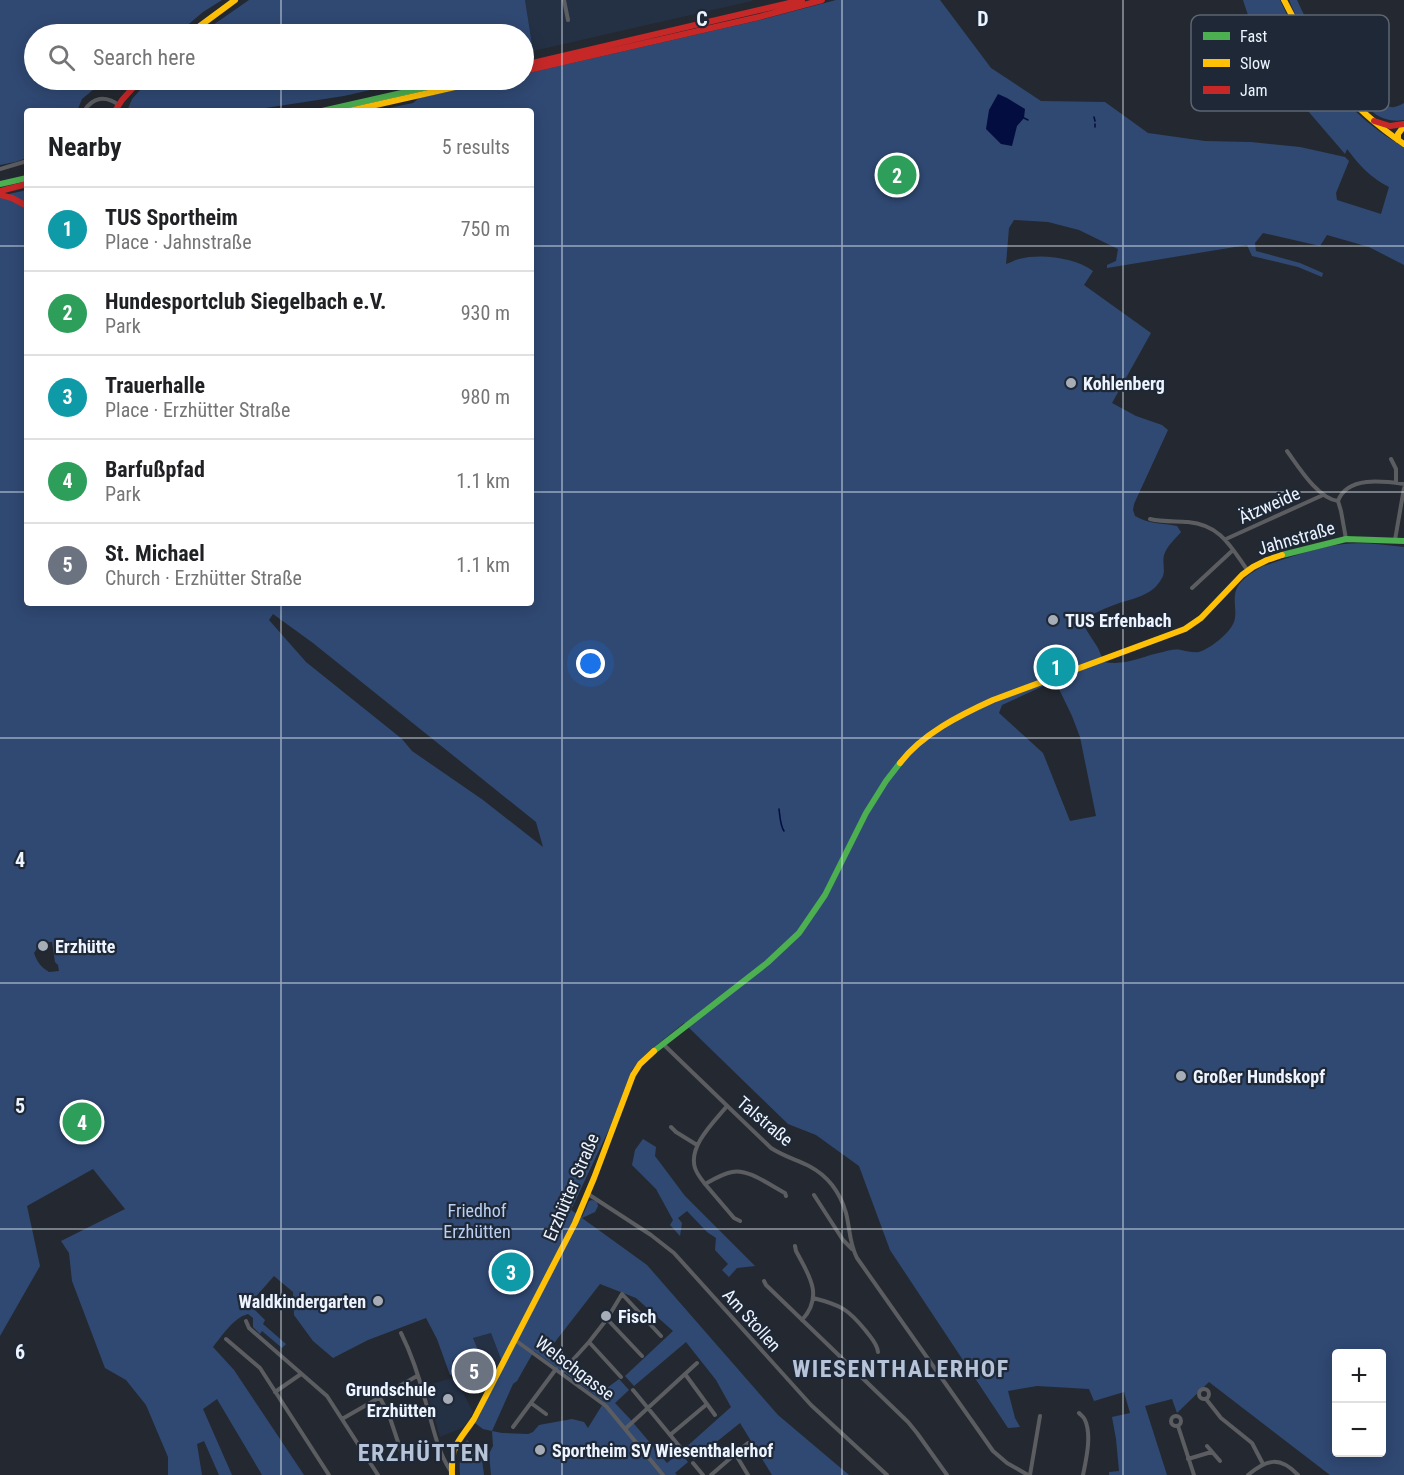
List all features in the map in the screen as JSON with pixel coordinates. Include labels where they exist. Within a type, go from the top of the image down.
[{"type":"main road","points":[[201,24],[235,0]]},
{"type":"main road","points":[[758,14],[802,0]]},
{"type":"main road","points":[[534,69],[822,0]]},
{"type":"main road","points":[[1284,0],[1292,15]]},
{"type":"main road","points":[[534,63],[746,17]]},
{"type":"main road","points":[[117,108],[132,90]]},
{"type":"main road","points":[[335,108],[415,90]]},
{"type":"main road","points":[[361,108],[441,90]]},
{"type":"main road","points":[[1361,111],[1401,142]]},
{"type":"main road","points":[[1369,119],[1390,126],[1404,125]]},
{"type":"main road","points":[[1401,142],[1398,134],[1404,125]]},
{"type":"main road","points":[[1401,142],[1404,135]]},
{"type":"main road","points":[[16,181],[24,176]]},
{"type":"main road","points":[[0,184],[24,179]]},
{"type":"main road","points":[[0,193],[24,185]]},
{"type":"main road","points":[[0,193],[24,204]]},
{"type":"main road","name":"Jahnstraße","points":[[663,1044],[778,954],[799,933],[825,895],[873,800],[886,780],[907,754],[928,736],[961,715],[993,700],[1185,629],[1201,618],[1236,581],[1259,563],[1346,539],[1404,541]]},
{"type":"main road","name":"Erzhütter Straße","points":[[452,1473],[451,1460],[454,1446],[474,1419],[570,1232],[588,1194],[633,1075],[640,1064],[663,1044]]},
{"type":"street","points":[[564,0],[568,20]]},
{"type":"street","points":[[86,108],[91,102],[102,98],[110,100],[117,108]]},
{"type":"street","points":[[0,169],[24,162]]},
{"type":"street","points":[[1287,451],[1323,495],[1330,500],[1338,501]]},
{"type":"street","points":[[1391,459],[1396,469],[1396,483]]},
{"type":"street","points":[[1346,539],[1338,501],[1340,495],[1360,483],[1374,482],[1396,483],[1404,486],[1395,540]]},
{"type":"street","name":"Ätzweide","points":[[1226,539],[1323,495]]},
{"type":"street","name":"Ätzweide","points":[[1150,519],[1199,524],[1210,528],[1226,539],[1248,571]]},
{"type":"street","name":"Ätzweide","points":[[1192,588],[1233,550]]},
{"type":"street","name":"Talstraße","points":[[663,1044],[771,1148],[807,1165],[828,1180],[840,1198],[846,1214],[853,1250]]},
{"type":"street","points":[[727,1106],[697,1145],[694,1158],[695,1168],[705,1184],[734,1218],[740,1221]]},
{"type":"street","points":[[671,1127],[697,1145]]},
{"type":"street","points":[[705,1184],[721,1175],[738,1171],[758,1178],[785,1193],[786,1196]]},
{"type":"street","name":"Am Stollen","points":[[588,1194],[651,1235],[674,1253],[811,1405],[887,1475]]},
{"type":"street","name":"Talstraße","points":[[814,1196],[993,1451],[1007,1463],[1029,1475]]},
{"type":"street","points":[[795,1246],[813,1288],[811,1307],[802,1320]]},
{"type":"street","points":[[764,1281],[908,1422],[947,1475]]},
{"type":"street","points":[[561,1373],[607,1319],[622,1294],[660,1336]]},
{"type":"street","points":[[813,1298],[839,1306],[853,1316],[875,1342],[878,1352]]},
{"type":"street","points":[[607,1319],[642,1356]]},
{"type":"street","points":[[246,1321],[249,1328],[327,1396],[378,1475]]},
{"type":"street","points":[[401,1333],[413,1359],[441,1450],[452,1473]]},
{"type":"street","points":[[226,1339],[260,1368],[329,1475]]},
{"type":"street","name":"Welschgasse","points":[[514,1340],[606,1407],[663,1475]]},
{"type":"street","points":[[589,1342],[621,1377]]},
{"type":"street","points":[[625,1428],[697,1363]]},
{"type":"street","points":[[513,1427],[556,1369]]},
{"type":"street","points":[[275,1392],[301,1374]]},
{"type":"street","points":[[685,1374],[715,1415]]},
{"type":"street","points":[[342,1419],[417,1377]]},
{"type":"street","points":[[633,1390],[680,1447]]},
{"type":"street","points":[[380,1398],[389,1415],[404,1457]]},
{"type":"street","points":[[1206,1399],[1221,1418],[1252,1443],[1263,1464]]},
{"type":"street","points":[[531,1403],[546,1414]]},
{"type":"street","points":[[670,1435],[707,1404]]},
{"type":"street","points":[[1078,1413],[1086,1420],[1087,1431],[1087,1454],[1083,1475]]},
{"type":"street","points":[[1029,1475],[1040,1416]]},
{"type":"street","points":[[1178,1426],[1194,1475]]},
{"type":"street","points":[[711,1475],[748,1443]]},
{"type":"street","points":[[1207,1446],[1220,1461]]},
{"type":"street","points":[[1188,1459],[1213,1453]]},
{"type":"street","points":[[736,1455],[748,1475]]},
{"type":"street","points":[[1248,1475],[1263,1464],[1275,1461],[1286,1465],[1298,1475]]},
{"type":"street","points":[[693,1463],[703,1475]]},
{"type":"shaded area","points":[[525,0],[752,0],[534,51],[534,24],[529,24]]},
{"type":"shaded area","points":[[998,94],[1025,109],[1024,118],[1017,126],[1012,146],[1001,144],[986,129],[989,110]]},
{"type":"shaded area","points":[[491,1333],[501,1360],[490,1381],[473,1338]]},
{"type":"shaded area","name":"Grundschule Erzhütten","points":[[455,1377],[473,1412],[462,1428],[440,1437],[425,1386]]},
{"type":"green space","points":[[0,0],[222,0],[189,24],[24,24],[24,90],[93,90],[82,99],[78,108],[24,108],[24,159],[0,165]]},
{"type":"green space","points":[[249,0],[525,0],[529,24],[214,24]]},
{"type":"green space","name":"Friedhof Erzhütten","points":[[836,0],[940,0],[991,68],[1041,101],[1105,102],[1148,133],[1205,141],[1251,142],[1300,147],[1345,157],[1349,161],[1336,193],[1337,200],[1381,214],[1389,187],[1366,171],[1347,149],[1345,154],[1308,111],[1355,111],[1404,147],[1404,265],[1369,247],[1327,235],[1320,246],[1263,233],[1255,243],[1256,251],[1300,263],[1323,273],[1322,277],[1298,267],[1252,256],[1247,245],[1107,268],[1107,265],[1116,261],[1118,249],[1079,230],[1048,222],[1014,220],[1009,228],[1006,264],[1028,257],[1048,257],[1068,260],[1086,267],[1093,271],[1084,285],[1151,333],[1112,403],[1136,416],[1162,425],[1168,430],[1133,510],[1135,516],[1140,519],[1177,526],[1181,532],[1165,552],[1163,575],[1153,589],[1080,620],[1104,662],[1127,662],[1172,650],[1199,652],[1209,648],[1224,636],[1234,622],[1235,595],[1238,586],[1246,577],[1263,566],[1334,545],[1366,544],[1404,547],[1404,1475],[1330,1475],[1209,1382],[1177,1413],[1172,1399],[1145,1406],[1167,1475],[1109,1475],[1109,1472],[1119,1471],[1112,1417],[1130,1413],[1124,1392],[1094,1401],[1089,1389],[1037,1386],[1008,1391],[1015,1418],[1020,1427],[1008,1428],[890,1250],[859,1166],[816,1135],[788,1124],[684,1023],[654,1047],[632,1070],[610,1127],[571,1210],[582,1217],[589,1201],[597,1202],[595,1212],[582,1218],[647,1265],[778,1415],[849,1475],[772,1475],[740,1423],[694,1460],[684,1449],[731,1407],[716,1380],[686,1342],[634,1386],[625,1376],[673,1331],[636,1298],[600,1284],[551,1347],[565,1359],[560,1365],[563,1367],[560,1370],[534,1351],[513,1384],[492,1431],[483,1429],[475,1423],[504,1367],[491,1333],[473,1338],[478,1350],[452,1361],[456,1373],[450,1375],[437,1339],[426,1318],[368,1340],[333,1358],[313,1341],[294,1315],[293,1292],[274,1276],[253,1300],[252,1307],[265,1320],[263,1324],[286,1344],[282,1348],[262,1331],[260,1334],[253,1327],[253,1318],[248,1314],[233,1323],[213,1347],[234,1370],[304,1475],[262,1475],[217,1399],[203,1409],[232,1475],[219,1475],[204,1441],[197,1444],[202,1475],[168,1475],[168,1457],[146,1405],[126,1380],[105,1368],[72,1281],[69,1253],[61,1241],[125,1209],[93,1169],[27,1206],[40,1266],[0,1336],[0,196],[24,191],[24,606],[534,606],[534,108],[389,108],[455,90],[534,90],[534,72],[760,20]],"holes":[[[273,614],[313,643],[536,822],[543,847],[483,800],[412,751],[402,739],[306,662],[269,620]],[[1052,682],[1059,689],[1080,737],[1096,816],[1070,821],[1043,753],[999,713],[1002,705]],[[52,942],[59,971],[49,972],[38,962],[34,953],[40,944]]]},
{"type":"green space","points":[[1243,0],[1280,0],[1287,15],[1248,15]]},
{"type":"green space","points":[[1289,0],[1297,0],[1304,15],[1295,14]]},
{"type":"green space","points":[[140,90],[370,90],[265,108],[128,108]]},
{"type":"green space","points":[[1404,103],[1404,120],[1390,120],[1371,111],[1389,111],[1389,106],[1396,107]]},
{"type":"green space","points":[[643,1139],[656,1147],[655,1156],[685,1196],[755,1266],[737,1268],[729,1277],[722,1270],[728,1264],[715,1250],[716,1238],[687,1211],[678,1218],[682,1223],[680,1236],[670,1225],[673,1220],[656,1189],[632,1165],[635,1150]]},
{"type":"green space","points":[[574,1367],[603,1391],[619,1379],[629,1390],[615,1403],[667,1463],[680,1452],[688,1462],[675,1473],[677,1475],[491,1475],[489,1454],[493,1446],[492,1431],[528,1434],[539,1425],[572,1419],[584,1422],[588,1428],[604,1402],[564,1372],[566,1370],[569,1372]]},
{"type":"green space","points":[[467,1440],[481,1452],[484,1475],[460,1475],[461,1457]]},
{"type":"waterway","points":[[1094,117],[1095,121]]},
{"type":"waterway","points":[[1024,118],[1028,120]]},
{"type":"waterway","points":[[779,809],[784,831]]},
{"type":"traffic: fast","points":[[335,108],[415,90]]},
{"type":"traffic: fast","points":[[0,184],[24,179]]},
{"type":"traffic: fast","points":[[1282,555],[1346,539],[1404,541]]},
{"type":"traffic: fast","points":[[654,1051],[767,963],[799,933],[825,895],[866,813],[900,763]]},
{"type":"traffic: slow","points":[[203,24],[235,0]]},
{"type":"traffic: slow","points":[[1284,0],[1292,15]]},
{"type":"traffic: slow","points":[[362,108],[442,90]]},
{"type":"traffic: slow","points":[[1362,111],[1404,144]]},
{"type":"traffic: slow","points":[[1398,140],[1398,134],[1404,126]]},
{"type":"traffic: slow","points":[[900,763],[930,734],[980,706],[1185,629],[1201,618],[1242,575],[1253,567],[1282,555]]},
{"type":"traffic: slow","points":[[452,1475],[454,1450],[474,1419],[575,1223],[633,1075],[640,1064],[654,1051]]},
{"type":"traffic: jam","points":[[534,63],[802,0]]},
{"type":"traffic: jam","points":[[534,69],[759,17],[822,0]]},
{"type":"traffic: jam","points":[[117,108],[131,90]]},
{"type":"traffic: jam","points":[[1374,121],[1390,126],[1404,124]]},
{"type":"traffic: jam","points":[[0,191],[24,185]]},
{"type":"traffic: jam","points":[[0,195],[24,204]]},
{"type":"place","name":"Hundesportclub Siegelbach e.V.","points":[[897,175]]},
{"type":"place","name":"Kohlenberg","points":[[1071,383]]},
{"type":"place","name":"TUS Erfenbach","points":[[1053,620]]},
{"type":"place","name":"TUS Sportheim","points":[[1056,667]]},
{"type":"place","name":"Erzhütte","points":[[43,946]]},
{"type":"place","name":"Großer Hundskopf","points":[[1181,1076]]},
{"type":"place","name":"Barfußpfad","points":[[82,1122]]},
{"type":"place","name":"Trauerhalle","points":[[511,1272]]},
{"type":"place","name":"Waldkindergarten","points":[[378,1301]]},
{"type":"place","name":"Fisch","points":[[606,1316]]},
{"type":"place","name":"St. Michael","points":[[474,1371]]},
{"type":"place","name":"Grundschule Erzhütten","points":[[448,1399]]},
{"type":"place","name":"Sportheim SV Wiesenthalerhof","points":[[540,1450]]},
{"type":"district","name":"WIESENTHALERHOF","points":[[901,1369]]},
{"type":"district","name":"ERZHÜTTEN","points":[[424,1453]]}]
